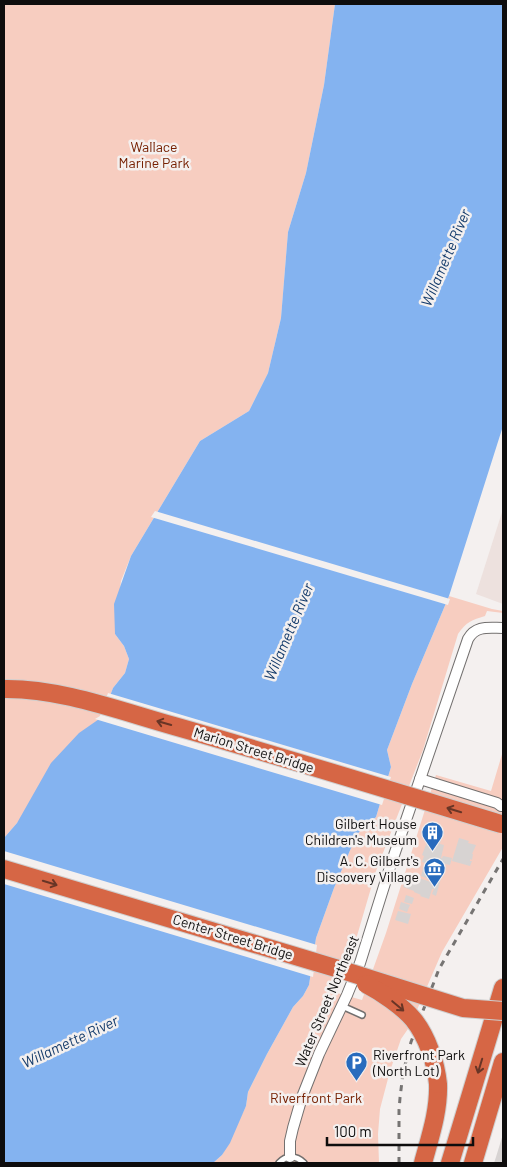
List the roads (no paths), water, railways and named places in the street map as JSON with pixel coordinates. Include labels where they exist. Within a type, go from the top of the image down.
[{"type":"highway","name":"Marion Street Bridge","points":[[4,689],[30,690],[81,700],[502,818]]},
{"type":"highway","name":"Center Street Bridge","points":[[4,869],[463,1008],[503,1011]]},
{"type":"highway","points":[[342,970],[379,991],[413,1019],[432,1056],[438,1084],[438,1096],[435,1118],[422,1163]]},
{"type":"highway","points":[[450,1163],[503,988]]},
{"type":"highway","points":[[473,1163],[503,1062]]},
{"type":"street","name":"Water Street Northeast","points":[[290,1157],[290,1140],[302,1097],[322,1046],[342,1006],[360,963],[391,864],[468,639],[474,631],[483,627],[503,628]]},
{"type":"street","points":[[420,779],[497,803],[502,818]]},
{"type":"lane","points":[[342,1006],[362,1015]]},
{"type":"lane","points":[[278,1163],[290,1157],[295,1157],[304,1163]]},
{"type":"water","name":"Willamette River","points":[[335,4],[503,4],[503,426],[449,596],[387,750],[391,767],[376,817],[357,834],[334,888],[316,938],[309,985],[303,996],[293,1007],[267,1054],[248,1092],[246,1106],[230,1143],[222,1155],[213,1163],[4,1163],[4,838],[17,823],[51,763],[79,733],[102,717],[113,688],[125,673],[129,659],[124,646],[115,634],[114,604],[131,556],[200,441],[249,411],[268,373],[281,318],[288,232],[306,173],[324,85]]},
{"type":"railway","points":[[399,1163],[400,1098],[403,1073],[411,1042],[439,969],[503,859]]},
{"type":"place","name":"Gilbert House Children's Museum","points":[[433,851]]},
{"type":"place","name":"A. C. Gilbert's Discovery Village","points":[[435,888]]},
{"type":"place","name":"Riverfront Park (North Lot)","points":[[357,1082]]},
{"type":"park label","name":"Wallace Marine Park","points":[[154,156]]},
{"type":"park label","name":"Riverfront Park","points":[[316,1098]]}]
